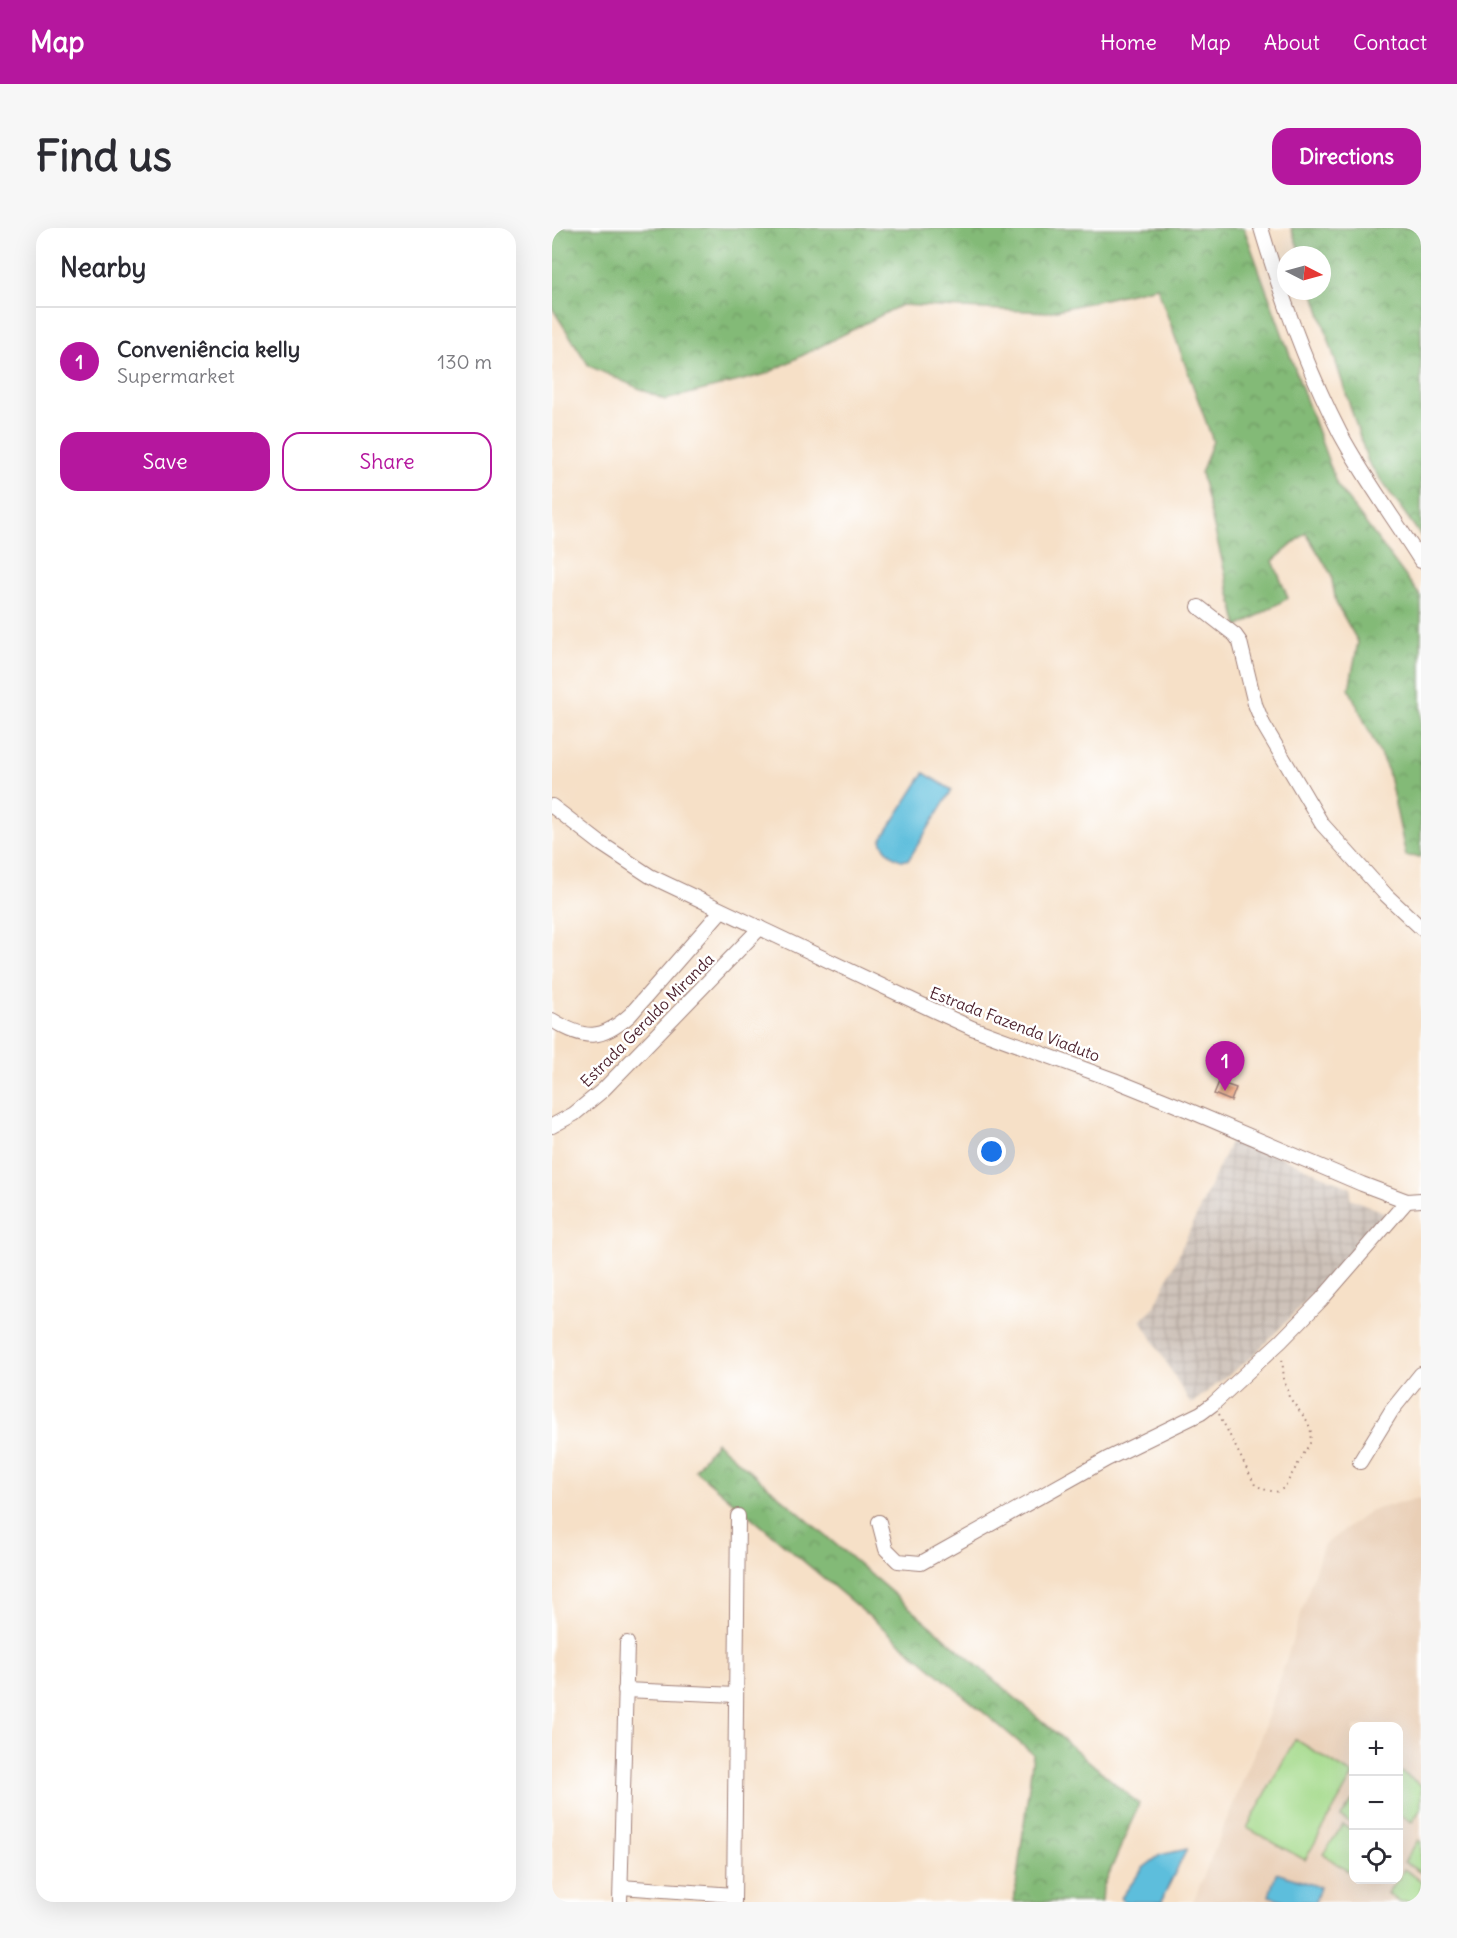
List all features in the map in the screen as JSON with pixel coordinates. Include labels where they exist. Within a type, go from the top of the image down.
[{"type":"street","points":[[1261,228],[1294,328],[1316,383],[1341,434],[1372,488],[1421,561]]},
{"type":"street","points":[[1198,607],[1235,635],[1240,642],[1263,724],[1322,824],[1386,896],[1421,928]]},
{"type":"street","name":"Estrada Fazenda Viaduto","points":[[552,806],[600,843],[650,876],[972,1028],[1124,1084],[1414,1201]]},
{"type":"street","points":[[552,1020],[567,1029],[583,1034],[598,1035],[614,1029],[721,911]]},
{"type":"street","name":"Estrada Geraldo Miranda","points":[[552,1126],[574,1114],[603,1090],[760,928]]},
{"type":"street","points":[[879,1522],[886,1549],[898,1562],[921,1563],[1107,1459],[1201,1413],[1281,1341],[1414,1201]]},
{"type":"street","points":[[1360,1462],[1392,1410],[1421,1374]]},
{"type":"street","points":[[621,1887],[734,1899],[738,1516]]},
{"type":"street","points":[[620,1902],[627,1642]]},
{"type":"street","points":[[625,1690],[736,1695]]},
{"type":"path","points":[[1213,1404],[1256,1485],[1276,1492],[1284,1488],[1310,1443],[1311,1432],[1308,1422],[1289,1397],[1284,1379],[1281,1341]]},
{"type":"shaded area","points":[[1233,1136],[1351,1188],[1350,1198],[1387,1214],[1253,1356],[1191,1404],[1141,1320],[1155,1306]]},
{"type":"shaded area","points":[[1421,1498],[1421,1902],[1193,1902],[1263,1731],[1323,1546],[1371,1510]]},
{"type":"green space","points":[[552,228],[1244,228],[1337,485],[1421,597],[1421,857],[1406,856],[1388,771],[1349,689],[1358,642],[1336,603],[1331,574],[1306,533],[1273,561],[1288,598],[1238,627],[1201,473],[1213,441],[1157,287],[1048,312],[901,305],[766,374],[665,400],[589,366],[552,308]]},
{"type":"green space","points":[[1291,228],[1421,228],[1421,536],[1368,462],[1316,300],[1331,300],[1331,246],[1298,246]]},
{"type":"green space","points":[[716,1442],[1139,1804],[1103,1888],[1102,1902],[1014,1902],[1033,1754],[695,1470]]},
{"type":"green space","points":[[1295,1739],[1349,1773],[1349,1782],[1305,1860],[1247,1828]]},
{"type":"green space","points":[[1403,1773],[1421,1785],[1421,1809],[1412,1822],[1403,1816]]},
{"type":"green space","points":[[1349,1806],[1349,1822],[1341,1817]]},
{"type":"green space","points":[[1343,1825],[1349,1829],[1349,1872],[1323,1854]]},
{"type":"green space","points":[[1418,1840],[1421,1842],[1421,1873],[1404,1862]]},
{"type":"green space","points":[[1404,1869],[1421,1881],[1421,1902],[1401,1902],[1387,1893],[1394,1884],[1403,1884]]},
{"type":"water","points":[[924,773],[952,790],[909,859],[901,860],[889,852],[881,840]]},
{"type":"water","points":[[1187,1849],[1162,1902],[1124,1902],[1121,1898],[1143,1868],[1160,1855]]},
{"type":"water","points":[[1276,1873],[1320,1887],[1315,1902],[1289,1902],[1269,1896]]},
{"type":"building","points":[[1219,1082],[1236,1088],[1231,1101],[1214,1094]]},
{"type":"place","name":"Conveniência kelly","points":[[1225,1091]]}]
